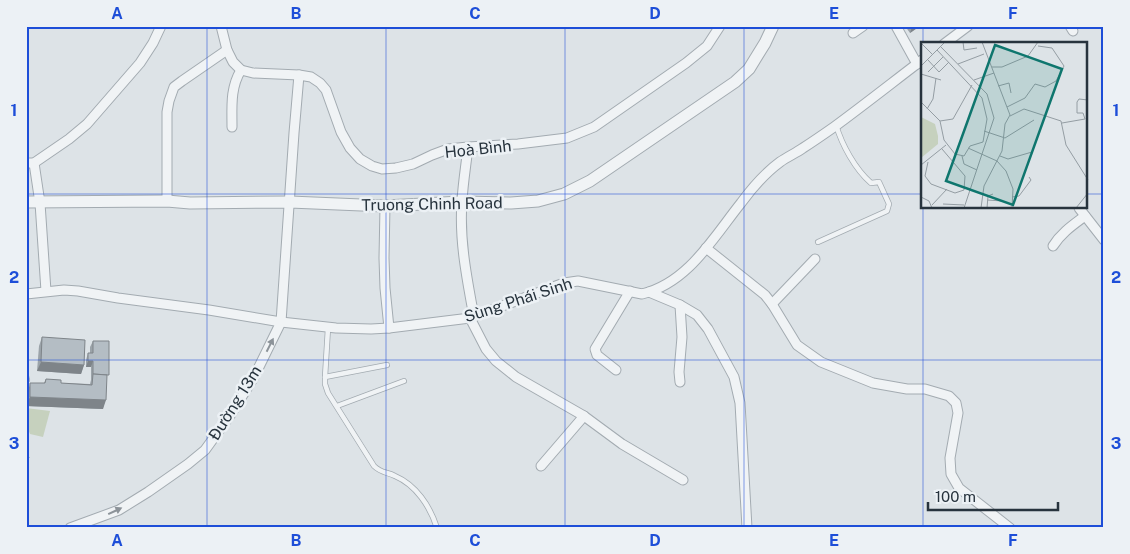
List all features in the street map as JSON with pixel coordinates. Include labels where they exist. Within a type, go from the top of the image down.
[{"type":"street","points":[[46,291],[40,203],[30,163],[69,139],[87,124],[140,63],[161,26]]},
{"type":"street","points":[[221,26],[227,50],[233,62],[241,70],[236,78],[232,94],[232,127]]},
{"type":"street","name":"Hoà Bình","points":[[241,70],[299,74],[320,83],[326,90],[341,132],[350,148],[360,160],[382,169],[396,168],[413,164],[448,149],[510,145],[567,138],[594,127],[686,63],[707,46],[720,26]]},
{"type":"street","name":"Truong Chinh Road","points":[[26,202],[290,202],[385,206],[461,202],[511,203],[538,200],[564,194],[590,182],[735,82],[749,69],[773,26]]},
{"type":"street","points":[[854,33],[864,26]]},
{"type":"street","points":[[896,26],[920,62]]},
{"type":"street","points":[[958,39],[968,26]]},
{"type":"street","points":[[167,201],[167,112],[174,87],[227,50]]},
{"type":"street","name":"Sùng Phái Sinh","points":[[26,294],[78,290],[118,298],[281,322],[328,328],[371,329],[472,318],[557,286],[578,281],[642,294],[655,291],[684,272],[706,248],[765,174],[836,125],[920,62]]},
{"type":"street","name":"Đường 13m","points":[[70,528],[119,510],[188,464],[205,450],[236,407],[254,376],[281,322],[299,74]]},
{"type":"street","points":[[468,147],[461,202],[462,238],[472,318],[486,349],[496,361],[516,376],[584,416],[622,444],[683,480]]},
{"type":"street","points":[[385,206],[384,258],[389,328]]},
{"type":"street","points":[[1081,209],[1104,240]]},
{"type":"street","points":[[1053,246],[1064,231],[1085,216]]},
{"type":"street","points":[[706,248],[765,295],[797,346],[820,362],[872,383],[907,389],[925,389],[949,396],[956,403],[958,414],[950,458],[951,474],[959,488],[1010,528]]},
{"type":"street","points":[[772,304],[815,259]]},
{"type":"street","points":[[616,370],[597,355],[595,350],[630,291]]},
{"type":"street","points":[[649,292],[680,305],[697,315],[708,329],[734,377],[740,403],[747,528]]},
{"type":"street","points":[[680,305],[682,337],[680,382]]},
{"type":"street","points":[[541,466],[584,416]]},
{"type":"lane","points":[[818,242],[887,211],[889,204],[879,182],[870,184],[862,176],[840,139],[836,125]]},
{"type":"lane","points":[[328,328],[325,377],[328,393],[374,466],[382,473],[390,473],[413,487],[423,499],[437,528]]},
{"type":"lane","points":[[325,377],[387,364]]},
{"type":"lane","points":[[337,406],[404,380]]},
{"type":"green space","points":[[26,408],[50,411],[43,437],[30,434],[26,424]]},
{"type":"building","points":[[42,337],[85,340],[84,365],[41,362]]},
{"type":"building","points":[[93,341],[109,341],[109,375],[93,374],[93,361],[88,361],[88,353],[93,353]]},
{"type":"building","points":[[93,374],[107,375],[106,400],[30,397],[30,383],[45,383],[46,379],[61,380],[61,383],[92,385]]},
{"type":"building","points":[[26,387],[29,387],[28,401],[26,402]]}]
